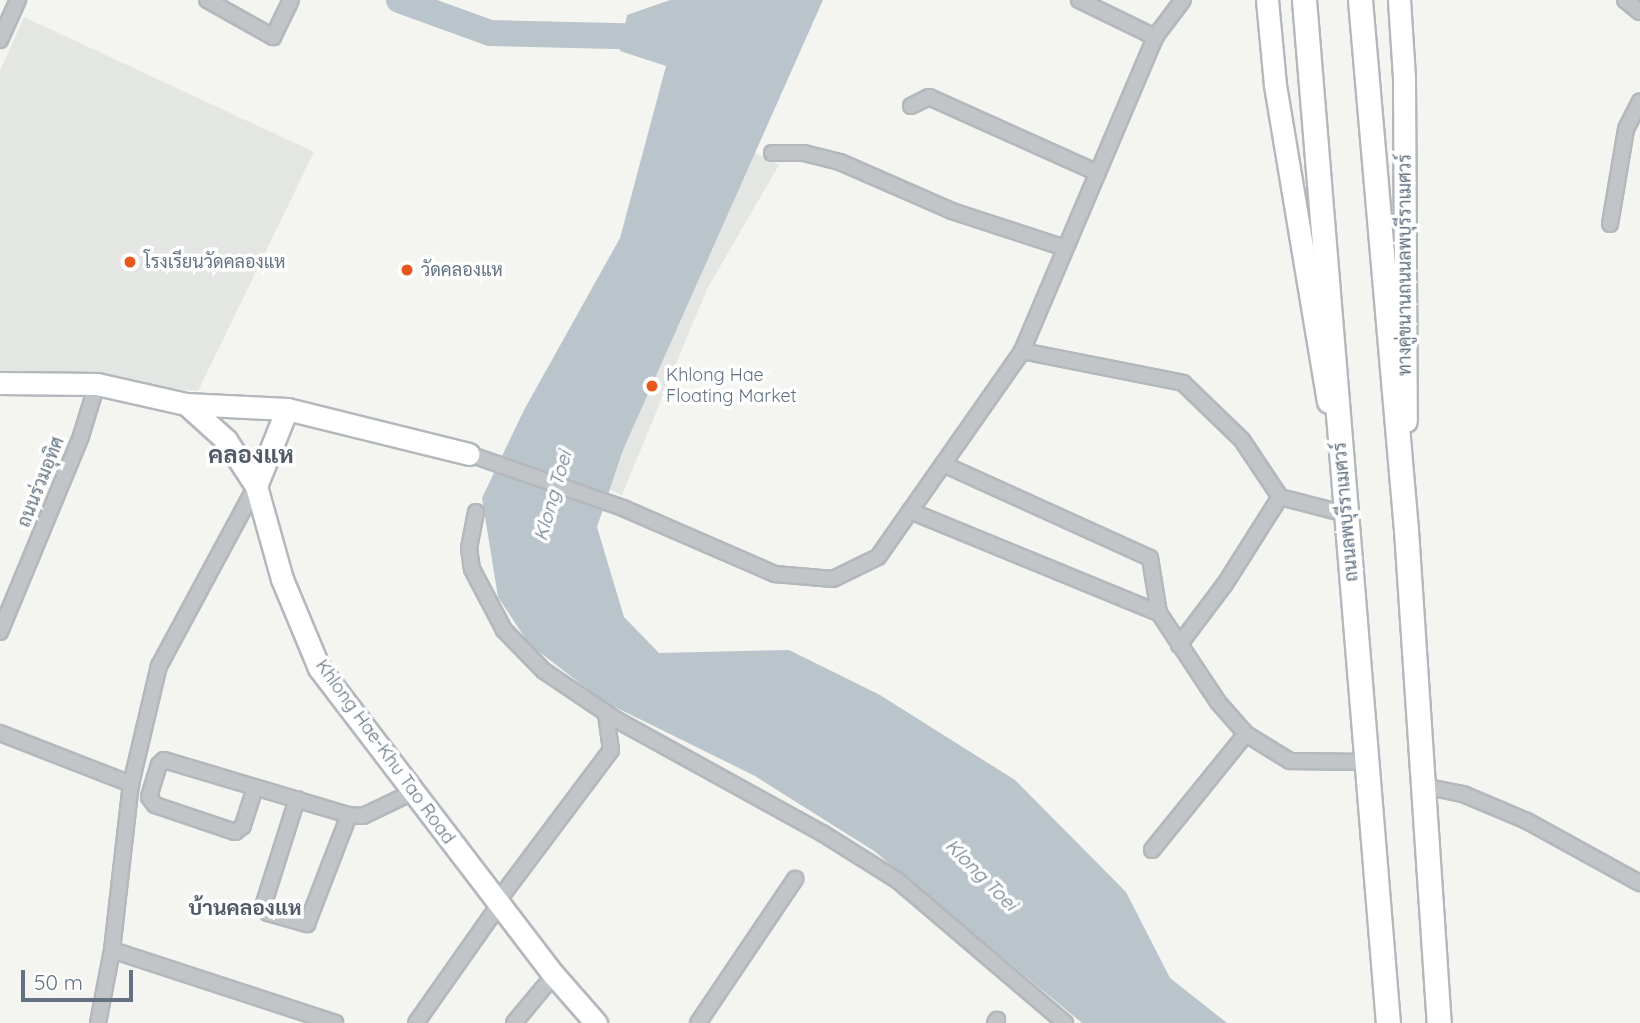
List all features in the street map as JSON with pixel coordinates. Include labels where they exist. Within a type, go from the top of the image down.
[{"type":"main road","name":"ถนนลพบุรีราเมศวร์","points":[[1304,0],[1388,1023]]},
{"type":"main road","points":[[1360,0],[1406,530],[1439,1023]]},
{"type":"street","points":[[0,40],[18,0]]},
{"type":"street","points":[[207,0],[273,37],[291,0]]},
{"type":"street","points":[[1079,0],[1155,37]]},
{"type":"street","points":[[186,404],[287,409],[469,454],[610,504],[775,574],[833,579],[878,557],[1022,351],[1155,37],[1183,0]]},
{"type":"street","points":[[1022,351],[1183,383],[1242,440],[1280,497],[1346,514],[1275,85],[1267,0]]},
{"type":"street","name":"ทางคู่ขนานถนนลพบุรีราเมศวร์","points":[[1399,0],[1404,78],[1406,530]]},
{"type":"street","points":[[1625,0],[1640,12]]},
{"type":"street","points":[[911,106],[929,97],[1098,173]]},
{"type":"street","points":[[1610,224],[1626,129],[1640,101]]},
{"type":"street","points":[[772,153],[804,153],[840,162],[952,211],[1065,248]]},
{"type":"street","name":"Khlong Hae-Khu Tao Road","points":[[0,383],[97,384],[186,404],[226,440],[256,486],[282,579],[319,668],[554,975],[596,1023]]},
{"type":"street","name":"ถนนร่วมอุทิศ","points":[[0,632],[81,436],[97,384]]},
{"type":"street","points":[[98,1023],[112,950],[131,785],[159,666],[256,486],[287,409]]},
{"type":"street","points":[[943,464],[1150,558],[1159,613],[1179,645],[1246,734],[1290,761],[1367,762]]},
{"type":"street","points":[[1179,645],[1225,584],[1280,497]]},
{"type":"street","points":[[910,511],[1159,613]]},
{"type":"street","points":[[476,512],[469,548],[472,569],[498,620],[544,671],[606,713],[872,863],[1065,1023]]},
{"type":"street","points":[[416,1023],[498,903],[610,752],[613,738],[606,713]]},
{"type":"street","points":[[0,733],[131,785]]},
{"type":"street","points":[[1153,850],[1246,734]]},
{"type":"street","points":[[255,789],[243,826],[234,832],[155,805],[149,797],[159,765],[164,760],[349,815],[363,816],[413,792]]},
{"type":"street","points":[[1423,786],[1463,794],[1527,821],[1640,883]]},
{"type":"street","points":[[297,799],[263,906],[268,913],[307,924],[312,922],[349,815]]},
{"type":"street","points":[[698,1023],[795,879]]},
{"type":"street","points":[[112,950],[335,1023]]},
{"type":"street","points":[[514,1023],[554,975]]},
{"type":"shaded area","name":"โรงเรียนวัดคลองแห","points":[[24,17],[314,152],[198,391],[0,373],[0,71]]},
{"type":"shaded area","name":"Khlong Hae Floating Market","points":[[747,149],[779,165],[707,289],[622,495],[597,484]]},
{"type":"water","points":[[670,0],[823,0],[623,450],[597,527],[624,617],[659,653],[789,650],[880,695],[1015,780],[1126,892],[1170,978],[1227,1023],[1082,1023],[874,851],[755,776],[603,701],[529,644],[498,597],[482,498],[524,410],[620,238],[666,66],[620,51],[627,15]]},
{"type":"waterway","name":"Klong Toei","points":[[399,0],[490,33],[657,37]]},
{"type":"place","name":"โรงเรียนวัดคลองแห","points":[[130,262]]},
{"type":"place","name":"วัดคลองแห","points":[[407,270]]},
{"type":"place","name":"Khlong Hae Floating Market","points":[[652,386]]},
{"type":"district","name":"คลองแห","points":[[251,455]]},
{"type":"district","name":"บ้านคลองแห","points":[[245,907]]}]
